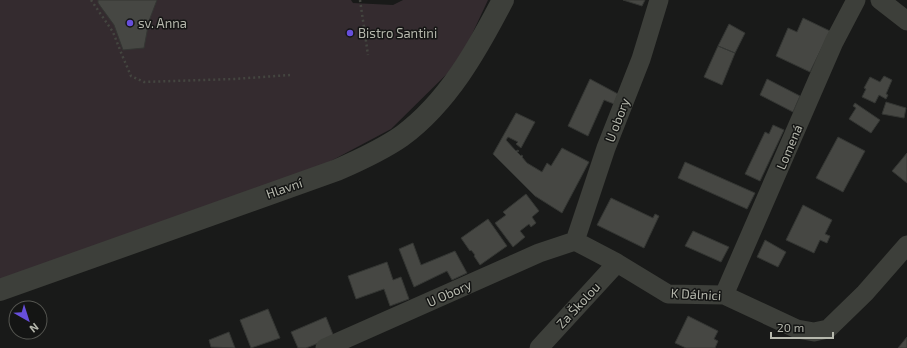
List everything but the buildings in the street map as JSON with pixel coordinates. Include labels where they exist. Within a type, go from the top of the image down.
[{"type":"street","name":"Hlavní","points":[[0,290],[337,170],[367,157],[412,128],[439,102],[478,47],[503,0]]},
{"type":"street","name":"U obory","points":[[575,241],[606,148],[641,59],[659,0]]},
{"type":"street","name":"Lomená","points":[[724,295],[834,42],[856,0]]},
{"type":"street","points":[[880,0],[907,21]]},
{"type":"street","name":"K Dálnici","points":[[575,241],[617,263],[668,294],[724,295],[797,328],[814,332],[828,329],[865,292],[907,245]]},
{"type":"street","name":"U Obory","points":[[325,348],[539,253],[575,241]]},
{"type":"street","name":"Za Školou","points":[[539,348],[617,263]]},
{"type":"path","points":[[91,0],[113,32],[132,76],[144,82],[234,79],[290,75]]},
{"type":"path","points":[[360,0],[368,55]]},
{"type":"shaded area","points":[[0,0],[351,0],[353,3],[393,5],[403,0],[488,0],[459,62],[391,129],[314,170],[0,285]]},
{"type":"place","name":"sv. Anna","points":[[130,23]]},
{"type":"place","name":"Bistro Santini","points":[[350,33]]}]
